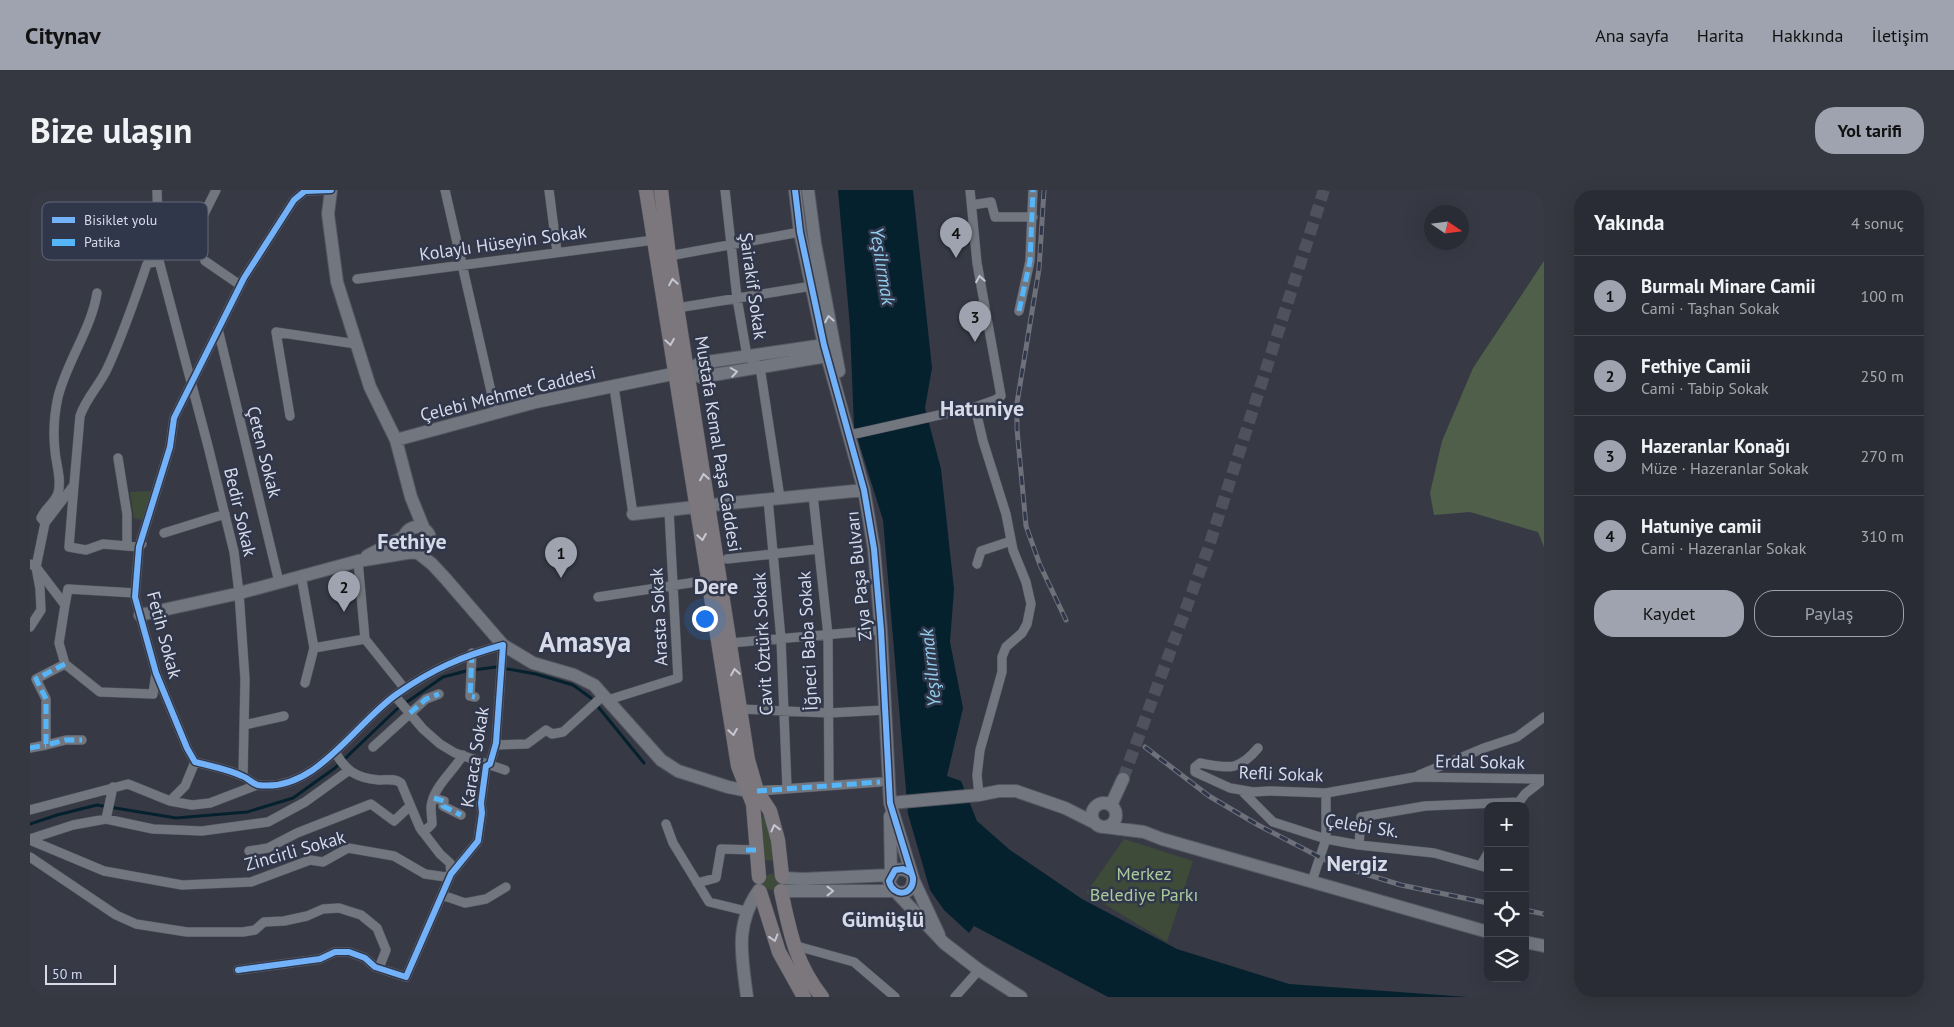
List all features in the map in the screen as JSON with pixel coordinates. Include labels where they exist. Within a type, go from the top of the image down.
[{"type":"main road","name":"Mustafa Kemal Paşa Caddesi","points":[[646,190],[654,240],[681,372],[714,505],[730,643],[752,791],[751,850],[778,952],[804,997]]},
{"type":"main road","name":"Mustafa Kemal Paşa Caddesi","points":[[661,190],[677,308],[681,372]]},
{"type":"main road","name":"Mustafa Kemal Paşa Caddesi","points":[[714,505],[708,580],[738,766],[752,791],[770,811],[778,840],[782,882],[793,945],[802,968],[822,997]]},
{"type":"main road","points":[[772,870],[782,882],[772,896],[768,896],[760,886],[764,872],[772,870]]},
{"type":"street","points":[[208,206],[216,190]]},
{"type":"street","points":[[140,615],[239,593],[358,561],[420,550],[430,538],[424,529],[411,497],[396,440],[370,387],[337,282],[328,214],[331,190]]},
{"type":"street","name":"Fetih Sokak","points":[[195,762],[187,748],[156,673],[140,615],[135,593],[139,546],[170,447],[174,418],[240,285],[294,200],[306,191],[331,190]]},
{"type":"street","points":[[446,190],[496,413]]},
{"type":"street","points":[[549,190],[557,252]]},
{"type":"street","name":"Şairakif Sokak","points":[[725,190],[737,298],[747,356],[760,367]]},
{"type":"street","name":"Ziya Paşa Bulvarı","points":[[795,190],[800,232],[825,350],[864,490],[874,549],[881,630],[890,803],[912,876],[942,942]]},
{"type":"street","name":"Ziya Paşa Bulvarı","points":[[808,190],[817,252],[850,435]]},
{"type":"street","points":[[850,435],[975,407],[995,400],[1000,396],[977,263],[970,190]]},
{"type":"street","points":[[1019,311],[1030,261],[1033,190]]},
{"type":"street","points":[[972,205],[991,202],[995,217],[1033,217]]},
{"type":"street","points":[[669,256],[800,232]]},
{"type":"street","name":"Kolaylı Hüseyin Sokak","points":[[357,279],[654,240]]},
{"type":"street","name":"Bedir Sokak","points":[[158,261],[234,552],[239,593],[244,679],[243,776]]},
{"type":"street","points":[[147,538],[139,546],[103,544],[86,550],[69,548],[73,519],[80,416],[83,407],[105,372],[121,338],[147,264],[158,261]]},
{"type":"street","points":[[206,261],[240,285]]},
{"type":"street","points":[[677,308],[812,286]]},
{"type":"street","points":[[45,523],[41,518],[44,510],[58,494],[59,482],[54,436],[58,399],[68,367],[95,304],[97,293]]},
{"type":"street","name":"Çeten Sokak","points":[[218,330],[279,582]]},
{"type":"street","points":[[290,416],[276,332],[356,344]]},
{"type":"street","points":[[681,372],[700,363],[747,356],[825,350]]},
{"type":"street","points":[[681,372],[701,377],[760,367],[825,350]]},
{"type":"street","points":[[760,367],[774,499]]},
{"type":"street","name":"Çelebi Mehmet Caddesi","points":[[396,440],[536,402],[681,372]]},
{"type":"street","points":[[614,387],[633,514],[864,490]]},
{"type":"street","points":[[975,407],[983,441],[1006,514],[1013,550],[1026,582],[1031,604],[1027,624],[1022,633],[1006,647],[1002,657],[1002,672],[980,750],[975,796]]},
{"type":"street","points":[[118,458],[127,514],[127,545]]},
{"type":"street","points":[[30,627],[41,610],[40,589],[33,566],[45,523],[74,485]]},
{"type":"street","name":"İğneci Baba Sokak","points":[[812,495],[828,635],[829,785]]},
{"type":"street","points":[[411,497],[411,520],[405,544],[420,550],[503,645],[533,663],[574,675],[594,685],[601,700],[661,760],[678,771],[728,787],[752,791],[880,782]]},
{"type":"street","name":"Cavit Öztürk Sokak","points":[[774,499],[773,554],[781,639],[787,788]]},
{"type":"street","name":"Arasta Sokak","points":[[601,700],[678,678],[669,510]]},
{"type":"street","points":[[164,533],[225,514]]},
{"type":"street","points":[[358,561],[418,527],[424,529]]},
{"type":"street","points":[[977,564],[981,551],[1011,541]]},
{"type":"street","points":[[727,559],[818,548]]},
{"type":"street","points":[[358,561],[365,639],[405,689]]},
{"type":"street","points":[[33,566],[66,605]]},
{"type":"street","points":[[301,575],[314,648],[305,683]]},
{"type":"street","points":[[598,597],[708,580]]},
{"type":"street","points":[[135,593],[68,589],[59,643],[65,664],[100,692],[153,694],[156,673]]},
{"type":"street","points":[[730,643],[881,630]]},
{"type":"street","points":[[314,648],[365,639]]},
{"type":"street","points":[[30,810],[128,784],[170,801],[192,805],[210,803],[257,785],[286,783],[310,772],[335,753],[405,689],[434,670],[472,653],[503,645]]},
{"type":"street","name":"Karaca Sokak","points":[[238,970],[320,959],[335,952],[349,952],[356,954],[379,968],[406,977],[451,874],[478,841],[486,766],[490,764],[496,745],[503,645]]},
{"type":"street","points":[[472,653],[470,696],[475,697]]},
{"type":"street","points":[[46,745],[46,699],[33,680],[65,664]]},
{"type":"street","points":[[373,747],[409,712],[426,699],[439,694]]},
{"type":"street","points":[[396,698],[423,729],[440,744],[463,755],[505,770]]},
{"type":"street","points":[[496,745],[527,744],[546,730],[552,734],[563,732],[601,700]]},
{"type":"street","points":[[740,709],[829,714],[885,710]]},
{"type":"street","points":[[244,725],[284,716]]},
{"type":"street","points":[[1414,777],[1484,748],[1517,737],[1544,716]]},
{"type":"street","points":[[30,748],[66,740],[82,740]]},
{"type":"street","name":"Refli Sokak","points":[[1258,748],[1247,761],[1239,765],[1226,767],[1200,763],[1195,767],[1195,772],[1243,792],[1326,793],[1414,777]]},
{"type":"street","points":[[335,753],[347,769],[377,780],[397,780],[402,783],[422,831],[440,854],[450,863],[451,874]]},
{"type":"street","points":[[422,831],[432,824],[431,808],[438,786],[452,772],[463,755]]},
{"type":"street","points":[[170,801],[185,786],[195,762],[243,776],[257,785]]},
{"type":"street","points":[[30,840],[73,825],[106,819],[153,829],[202,831],[268,822],[305,802],[347,769]]},
{"type":"street","name":"Erdal Sokak","points":[[1414,777],[1544,779]]},
{"type":"street","points":[[1100,825],[1115,821],[1114,809],[1123,779]]},
{"type":"street","points":[[1519,802],[1525,794],[1544,779]]},
{"type":"street","points":[[106,819],[113,787]]},
{"type":"street","points":[[1021,997],[979,970],[942,942],[890,885],[890,803],[975,796],[999,791],[1016,791],[1065,808],[1100,825],[1144,832],[1162,839],[1484,931]]},
{"type":"street","name":"Çelebi Sk.","points":[[1243,792],[1273,822],[1326,838],[1359,845],[1434,853],[1484,867]]},
{"type":"street","points":[[1312,881],[1326,838],[1326,793]]},
{"type":"street","points":[[434,798],[444,802],[444,806],[461,815]]},
{"type":"street","points":[[249,851],[268,848],[297,833],[371,804],[394,821],[410,806]]},
{"type":"street","points":[[1065,808],[1094,808],[1101,804],[1114,809],[1144,832]]},
{"type":"street","points":[[1359,845],[1361,817],[1425,806],[1484,805]]},
{"type":"street","points":[[1094,808],[1092,816],[1100,825]]},
{"type":"street","points":[[666,824],[673,842],[709,902],[746,911]]},
{"type":"street","name":"Zincirli Sokak","points":[[30,840],[104,871],[182,886],[251,882],[310,860],[323,862],[348,848],[394,856],[425,874],[446,877],[451,874]]},
{"type":"street","points":[[697,883],[716,878],[721,848],[751,850]]},
{"type":"street","points":[[30,857],[116,915],[136,924],[186,932],[243,932],[255,930],[264,922],[284,921],[307,916],[323,909],[339,908],[361,915],[376,928],[386,950],[379,968]]},
{"type":"street","points":[[899,869],[906,870],[912,876],[913,886],[907,892],[899,893],[895,891],[782,882],[803,879],[891,875],[899,869]]},
{"type":"street","points":[[747,997],[742,951],[743,922],[746,911],[760,886]]},
{"type":"street","points":[[442,895],[465,903],[486,899],[506,887]]},
{"type":"street","points":[[1529,943],[1544,946]]},
{"type":"street","points":[[793,945],[854,962],[896,997]]},
{"type":"street","points":[[955,997],[979,970]]},
{"type":"green space","points":[[1544,261],[1544,547],[1538,532],[1470,512],[1434,515],[1430,493],[1442,441],[1473,368]]},
{"type":"green space","points":[[151,491],[142,520],[134,518],[130,492]]},
{"type":"green space","points":[[763,814],[771,830],[776,860],[763,861]]},
{"type":"green space","name":"Merkez Belediye Parkı","points":[[1124,839],[1193,861],[1167,942],[1086,893]]},
{"type":"green space","points":[[771,874],[777,876],[779,882],[777,888],[771,890],[765,888],[763,882],[765,876]]},
{"type":"water","name":"Yeşilırmak","points":[[838,190],[913,190],[932,368],[925,408],[941,469],[954,589],[950,642],[963,708],[947,776],[961,781],[977,821],[1010,850],[1082,899],[1177,949],[1289,984],[1468,997],[1108,997],[974,926],[969,933],[944,910],[930,890],[908,814],[883,520],[854,427],[850,327]]},
{"type":"waterway","points":[[30,824],[97,805],[176,818],[247,812],[293,798],[335,768],[397,709],[443,677],[466,671],[496,667],[536,674],[573,685],[591,698],[644,763]]},
{"type":"tunnel","points":[[1123,779],[1208,549],[1324,190]]},
{"type":"railway","points":[[1044,190],[1039,269],[1017,403],[1017,429],[1026,526],[1040,565],[1066,620]]},
{"type":"railway","points":[[1145,747],[1209,796],[1258,825],[1333,864],[1401,885],[1484,902]]},
{"type":"railway","points":[[1529,911],[1544,914]]},
{"type":"marked path","points":[[1019,311],[1030,261],[1033,190]]},
{"type":"marked path","points":[[472,653],[470,696],[475,697]]},
{"type":"marked path","points":[[65,664],[36,679],[46,699],[46,745],[66,740],[82,740]]},
{"type":"marked path","points":[[410,713],[426,699],[439,694]]},
{"type":"marked path","points":[[30,748],[46,745]]},
{"type":"marked path","points":[[757,791],[880,782]]},
{"type":"marked path","points":[[434,798],[444,801],[443,806],[461,815]]},
{"type":"marked path","points":[[746,850],[757,850]]},
{"type":"cycle path","points":[[238,970],[320,959],[335,952],[349,952],[365,958],[375,967],[406,977],[451,874],[478,841],[486,766],[490,764],[496,743],[503,645],[447,665],[410,685],[381,707],[334,753],[316,767],[298,778],[279,785],[258,785],[231,771],[195,762],[187,748],[156,673],[135,597],[139,547],[170,447],[174,418],[244,278],[294,200],[305,191],[331,190]]},
{"type":"cycle path","points":[[795,190],[800,232],[824,345],[864,490],[874,549],[881,630],[890,803],[913,878],[910,888],[903,893],[891,886],[889,881],[895,870],[903,869],[911,873]]},
{"type":"place","name":"Hatuniye camii","points":[[956,258]]},
{"type":"place","name":"Hazeranlar Konağı","points":[[975,342]]},
{"type":"place","name":"Burmalı Minare Camii","points":[[561,578]]},
{"type":"place","name":"Fethiye Camii","points":[[344,612]]},
{"type":"district","name":"Hatuniye","points":[[982,408]]},
{"type":"district","name":"Fethiye","points":[[412,541]]},
{"type":"district","name":"Dere","points":[[716,586]]},
{"type":"district","name":"Amasya","points":[[585,642]]},
{"type":"district","name":"Nergiz","points":[[1357,863]]},
{"type":"district","name":"Gümüşlü","points":[[883,919]]}]
